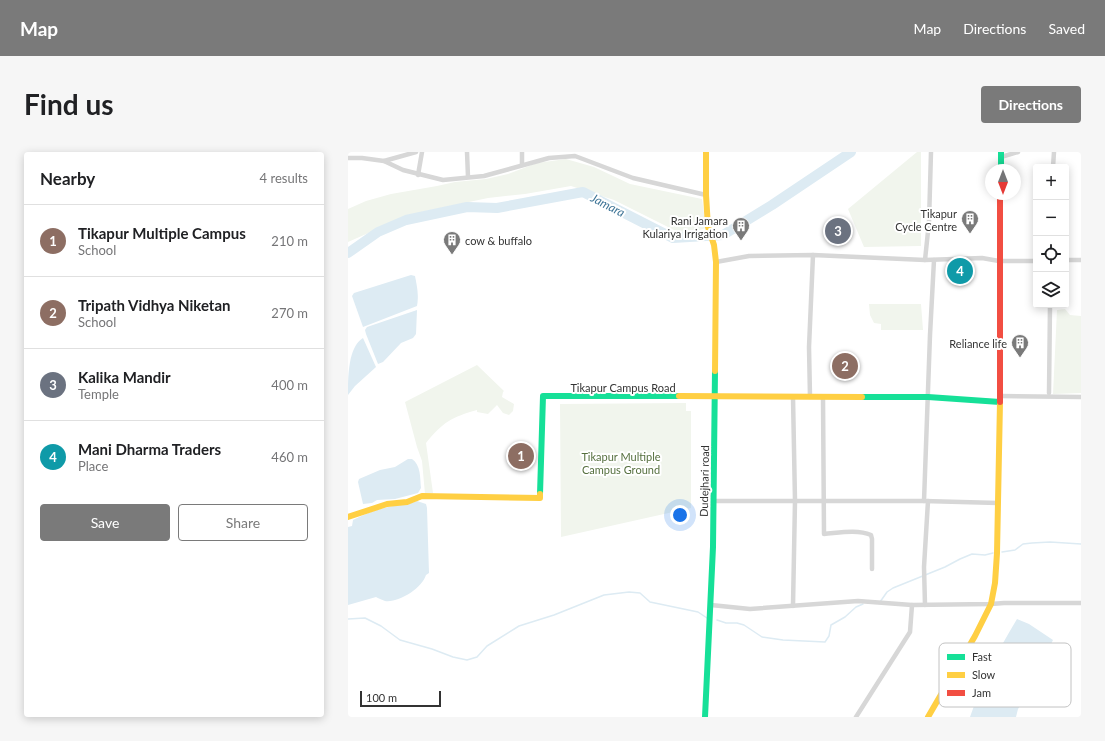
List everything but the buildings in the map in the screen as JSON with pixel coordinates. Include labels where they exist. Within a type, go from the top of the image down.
[{"type":"street","points":[[384,161],[416,152]]},
{"type":"street","points":[[418,175],[422,152]]},
{"type":"street","points":[[467,152],[468,177]]},
{"type":"street","points":[[522,152],[522,165]]},
{"type":"street","points":[[548,152],[548,158]]},
{"type":"street","name":"Dudejhari road","points":[[705,717],[711,605],[714,501],[716,262],[714,245],[708,227],[706,152]]},
{"type":"street","points":[[926,260],[929,222],[931,152]]},
{"type":"street","points":[[1001,154],[1018,152]]},
{"type":"street","points":[[1053,164],[1054,152]]},
{"type":"street","points":[[348,158],[384,161],[418,175],[443,180],[484,176],[548,158],[575,154],[632,178],[706,195]]},
{"type":"street","points":[[971,643],[990,604],[995,583],[997,557],[1000,399],[1000,200]]},
{"type":"street","points":[[810,397],[809,347],[812,255]]},
{"type":"street","points":[[716,262],[749,256],[812,255],[926,260],[982,258],[999,261],[1033,261]]},
{"type":"street","points":[[925,605],[924,567],[928,397],[934,260]]},
{"type":"street","points":[[1069,260],[1081,260]]},
{"type":"street","points":[[1049,393],[1050,308]]},
{"type":"street","name":"Tikapur Campus Road","points":[[348,517],[387,504],[407,502],[422,496],[540,498],[543,396],[715,398],[928,397],[1000,399]]},
{"type":"street","points":[[793,397],[795,501],[793,606]]},
{"type":"street","points":[[823,397],[824,534],[852,532],[871,535],[872,569]]},
{"type":"street","points":[[1000,399],[1081,397]]},
{"type":"street","points":[[714,501],[926,501],[998,503]]},
{"type":"street","points":[[711,605],[750,609],[858,601],[912,605],[990,604],[1004,602],[1081,603]]},
{"type":"street","points":[[856,717],[910,632],[912,605]]},
{"type":"street","points":[[928,717],[939,698]]},
{"type":"green space","points":[[917,152],[921,152],[921,246],[864,247],[848,209]]},
{"type":"green space","points":[[566,159],[594,167],[630,184],[702,199],[706,228],[684,235],[614,200],[571,186],[525,194],[488,198],[426,211],[398,220],[348,242],[348,209],[366,201],[391,194],[455,182],[486,179],[508,174],[537,163]]},
{"type":"green space","points":[[869,304],[921,304],[923,330],[881,330],[881,324],[874,323],[870,315]]},
{"type":"green space","points":[[1065,309],[1070,315],[1081,316],[1081,393],[1053,394],[1057,310]]},
{"type":"green space","points":[[477,365],[504,391],[502,397],[514,404],[513,411],[509,415],[503,413],[497,405],[488,414],[477,412],[477,410],[454,418],[443,425],[426,443],[433,493],[425,494],[422,461],[405,402]]},
{"type":"green space","name":"Tikapur Multiple Campus Ground","points":[[686,403],[686,411],[691,411],[691,508],[561,537],[560,404]]},
{"type":"shaded area","points":[[411,275],[415,276],[416,280],[418,295],[417,306],[363,327],[352,296],[354,293]]},
{"type":"shaded area","points":[[417,310],[416,334],[413,338],[401,343],[383,362],[378,364],[366,334],[365,330],[367,327]]},
{"type":"shaded area","points":[[363,338],[376,367],[355,386],[348,395],[349,371],[352,355],[354,348]]},
{"type":"shaded area","points":[[408,459],[412,459],[419,468],[421,488],[418,493],[395,499],[377,500],[372,503],[363,504],[358,482],[359,479],[380,470],[395,467]]},
{"type":"shaded area","points":[[417,501],[426,504],[427,508],[429,573],[420,585],[409,594],[397,600],[385,601],[376,597],[348,605],[348,527],[352,526],[353,520],[368,513]]},
{"type":"shaded area","points":[[1017,619],[1029,624],[1053,640],[1052,643],[1003,643]]},
{"type":"shaded area","points":[[974,707],[1019,707],[1016,717],[970,717]]},
{"type":"waterway","name":"Jamara","points":[[348,253],[378,232],[406,220],[467,207],[497,208],[583,192],[673,238],[723,235],[772,205],[851,152]]},
{"type":"waterway","points":[[1002,552],[1015,550],[1023,544],[1032,543],[1050,542],[1081,544]]},
{"type":"waterway","points":[[880,602],[887,592],[893,588],[945,567],[972,554],[985,555],[993,553]]},
{"type":"waterway","points":[[348,619],[365,618],[381,626],[400,640],[467,660],[477,657],[487,646],[519,626],[554,615],[604,595],[629,592],[640,593],[650,602],[698,612],[707,618]]},
{"type":"waterway","points":[[717,620],[726,623],[737,623],[744,625],[762,637],[783,640],[825,642],[829,636],[831,625],[845,617],[856,607],[863,604]]},
{"type":"traffic: fast","points":[[1001,152],[1001,164]]},
{"type":"traffic: fast","points":[[705,717],[713,547],[715,371]]},
{"type":"traffic: fast","points":[[540,494],[543,396],[679,396]]},
{"type":"traffic: fast","points":[[862,397],[928,397],[1000,402]]},
{"type":"traffic: slow","points":[[706,152],[708,227],[714,245],[716,262],[715,371]]},
{"type":"traffic: slow","points":[[679,396],[862,397]]},
{"type":"traffic: slow","points":[[971,643],[991,604],[995,583],[1000,402]]},
{"type":"traffic: slow","points":[[348,517],[387,504],[407,502],[422,496],[540,498],[540,494]]},
{"type":"traffic: slow","points":[[928,717],[939,698]]},
{"type":"traffic: jam","points":[[1000,200],[1000,402]]},
{"type":"place","name":"Kalika Mandir","points":[[838,231]]},
{"type":"place","name":"Tikapur Cycle Centre","points":[[970,234]]},
{"type":"place","name":"Rani Jamara Kulariya Irrigation","points":[[741,241]]},
{"type":"place","name":"cow & buffalo","points":[[452,255]]},
{"type":"place","name":"Mani Dharma Traders","points":[[960,271]]},
{"type":"place","name":"Reliance life","points":[[1020,358]]},
{"type":"place","name":"Tripath Vidhya Niketan","points":[[845,366]]},
{"type":"place","name":"Tikapur Multiple Campus","points":[[521,456]]}]
